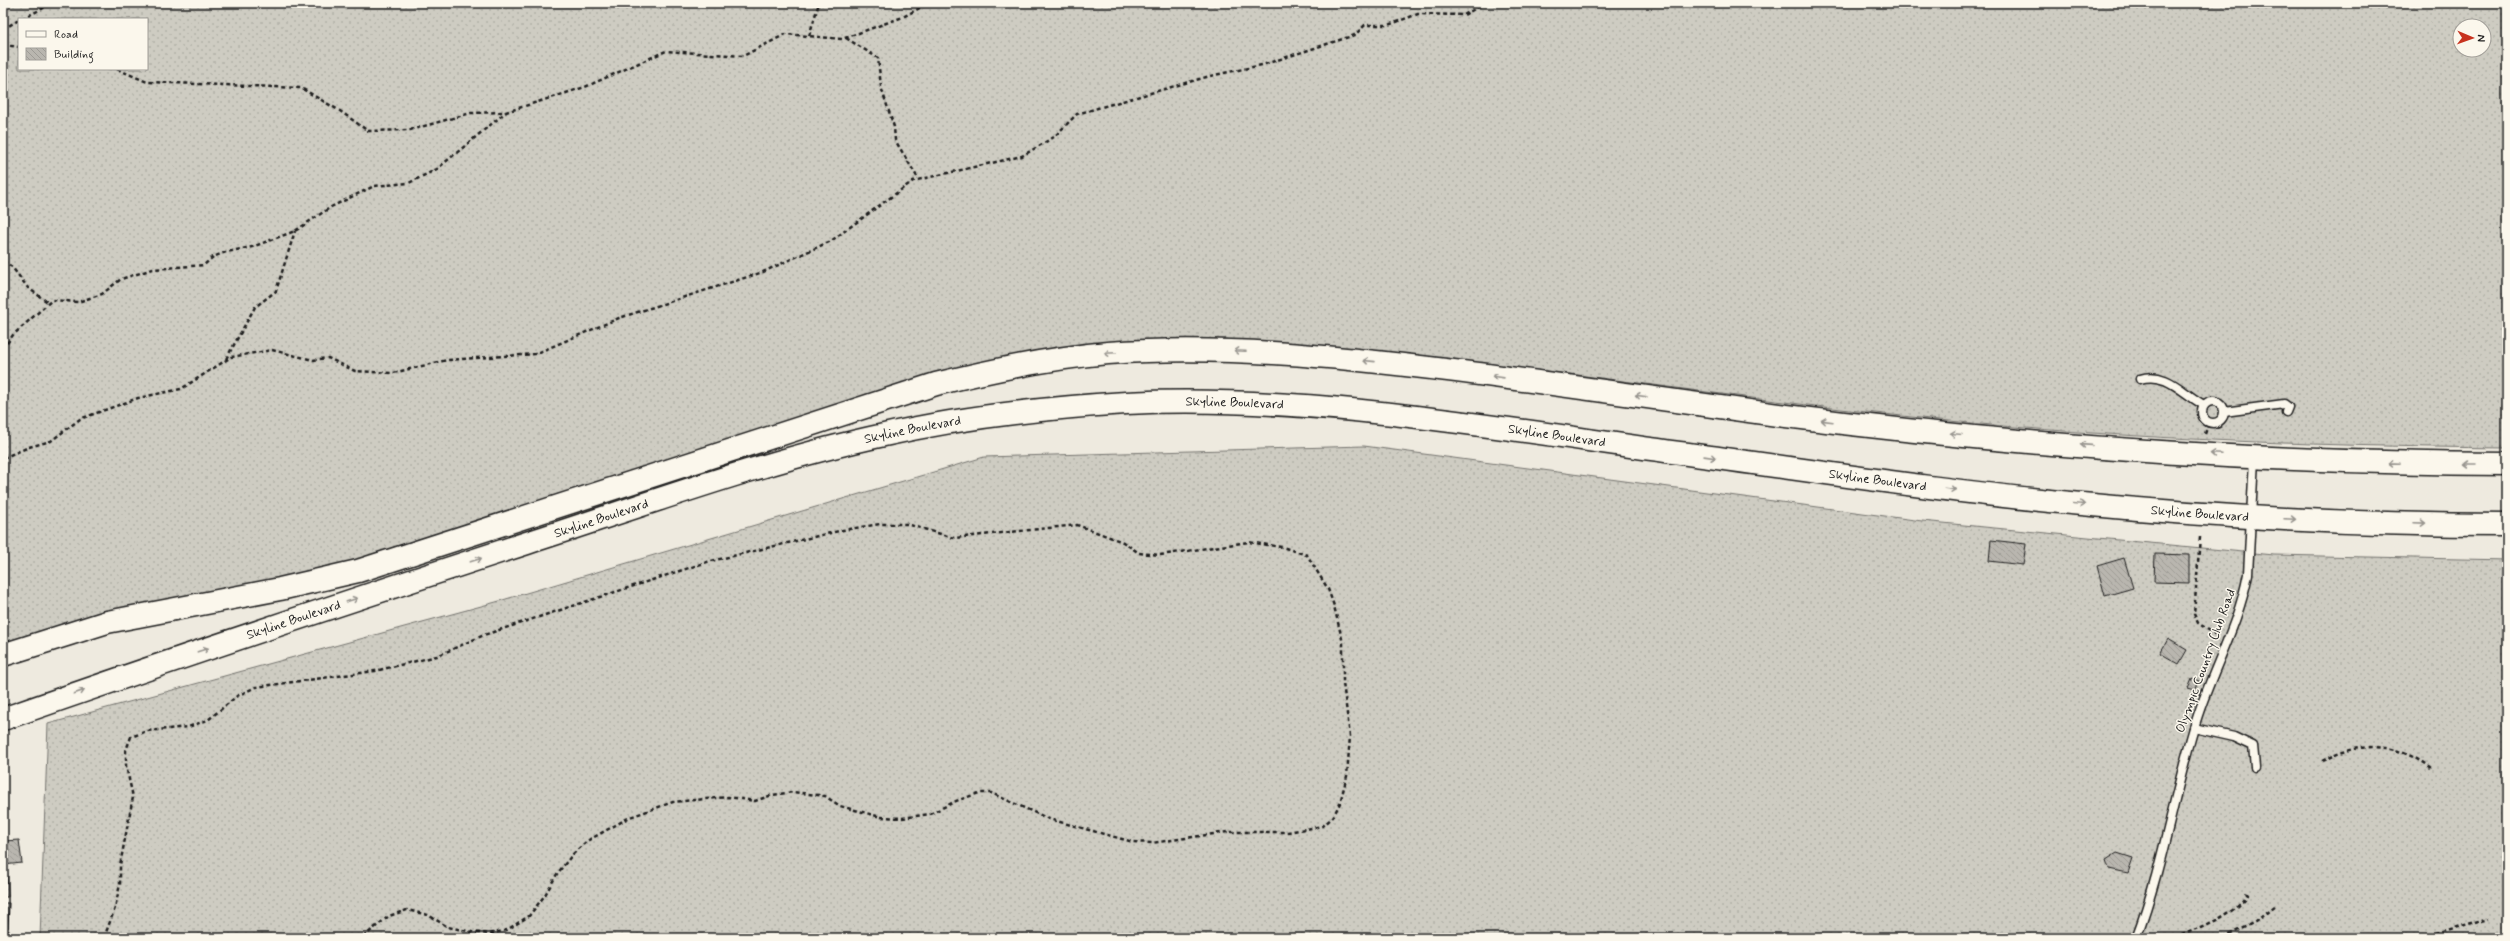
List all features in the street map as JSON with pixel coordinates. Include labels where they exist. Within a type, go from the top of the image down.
[{"type":"main road","name":"Skyline Boulevard","points":[[9,652],[107,622],[280,589],[358,571],[936,384],[1015,366],[1105,354],[1192,350],[1312,355],[1396,364],[1838,422],[2077,445],[2254,457],[2365,462],[2507,464]]},
{"type":"main road","name":"Skyline Boulevard","points":[[3,719],[52,701],[381,591],[711,483],[827,448],[946,423],[1068,407],[1192,402],[1311,406],[1431,419],[2010,497],[2251,517],[2507,525]]},
{"type":"main road","points":[[3,714],[52,701]]},
{"type":"lane","points":[[2140,379],[2152,378],[2168,381],[2204,406]]},
{"type":"lane","points":[[2210,402],[2217,402],[2222,406],[2224,412],[2219,421],[2209,422],[2202,415],[2204,406],[2210,402]]},
{"type":"lane","points":[[2224,412],[2284,404],[2288,407],[2286,412]]},
{"type":"lane","name":"Olympic Country Club Road","points":[[2136,938],[2158,869],[2194,728],[2245,591],[2254,457]]},
{"type":"lane","points":[[2194,728],[2234,737],[2253,746],[2254,767]]},
{"type":"path","points":[[24,18],[53,3]]},
{"type":"path","points":[[810,36],[819,3]]},
{"type":"path","points":[[119,70],[146,82],[301,88],[340,111],[368,131],[410,130],[470,113],[506,112],[585,87],[666,51],[743,56],[786,34],[846,38],[903,17],[929,3]]},
{"type":"path","points":[[3,458],[29,447],[51,441],[80,419],[138,398],[181,389],[231,357],[272,350],[313,360],[328,358],[355,371],[393,373],[447,360],[535,354],[619,318],[763,272],[831,241],[913,181],[1022,156],[1054,137],[1077,114],[1210,76],[1262,65],[1355,35],[1365,26],[1388,25],[1418,14],[1464,15],[1485,3]]},
{"type":"path","points":[[3,28],[18,20]]},
{"type":"path","points":[[846,38],[878,58],[881,87],[894,127],[895,140],[919,180]]},
{"type":"path","points":[[3,46],[18,46]]},
{"type":"path","points":[[3,349],[14,335],[52,300],[78,302],[102,294],[121,279],[153,269],[204,265],[220,255],[252,247],[295,231],[330,207],[374,186],[409,183],[437,169],[506,112]]},
{"type":"path","points":[[225,360],[241,328],[255,307],[276,291],[295,231]]},
{"type":"path","points":[[3,261],[12,267],[28,288],[49,303]]},
{"type":"path","points":[[2205,435],[2209,422]]},
{"type":"path","points":[[104,938],[115,908],[120,884],[120,865],[133,797],[126,766],[126,750],[131,737],[147,731],[188,726],[208,720],[237,696],[256,687],[375,671],[437,656],[484,635],[707,562],[843,530],[880,524],[907,524],[954,538],[1077,525],[1123,542],[1139,553],[1160,555],[1248,542],[1308,555],[1328,589],[1334,606],[1343,643],[1343,683],[1350,736],[1347,776],[1340,803],[1333,817],[1323,826],[1288,832],[1227,832],[1152,843],[1133,842],[1049,819],[991,793],[979,792],[956,801],[930,814],[902,818],[881,817],[840,806],[825,796],[793,792],[772,795],[755,801],[728,798],[673,802],[630,817],[587,841],[572,855],[557,874],[545,895],[529,916],[507,930],[490,934],[472,932],[448,927],[428,915],[407,910],[389,916],[362,938]]},
{"type":"path","points":[[2200,537],[2194,614],[2198,623],[2205,629],[2228,640]]},
{"type":"path","points":[[2322,761],[2351,749],[2370,746],[2393,749],[2418,759],[2431,768]]},
{"type":"path","points":[[2175,938],[2231,912],[2239,906],[2247,895],[2243,891]]},
{"type":"path","points":[[2224,938],[2255,922],[2275,906]]},
{"type":"path","points":[[2421,938],[2489,919]]},
{"type":"shaded area","points":[[3,3],[2507,3],[2507,448],[2276,443],[2046,430],[1849,410],[1539,370],[1537,382],[1312,355],[1015,366],[398,559],[3,652]]},
{"type":"shaded area","points":[[1364,446],[1922,521],[2274,555],[2507,560],[2507,938],[40,938],[48,724],[496,602],[984,457]]},
{"type":"building","points":[[1991,540],[2026,544],[2023,565],[1989,561]]},
{"type":"building","points":[[2155,554],[2189,555],[2189,583],[2154,582]]},
{"type":"building","points":[[2124,558],[2133,588],[2105,596],[2097,566]]},
{"type":"building","points":[[2168,639],[2187,650],[2179,664],[2160,653]]},
{"type":"building","points":[[2192,678],[2199,681],[2195,690],[2188,688]]},
{"type":"building","points":[[19,840],[22,863],[3,865],[3,841]]},
{"type":"building","points":[[2117,853],[2133,858],[2128,873],[2109,869],[2106,860]]},
{"type":"building","points":[[3,873],[7,873],[8,897],[3,897]]},
{"type":"building","points":[[3,903],[9,903],[8,928],[3,928]]},
{"type":"building","points":[[3,931],[9,931],[9,938],[3,938]]}]
